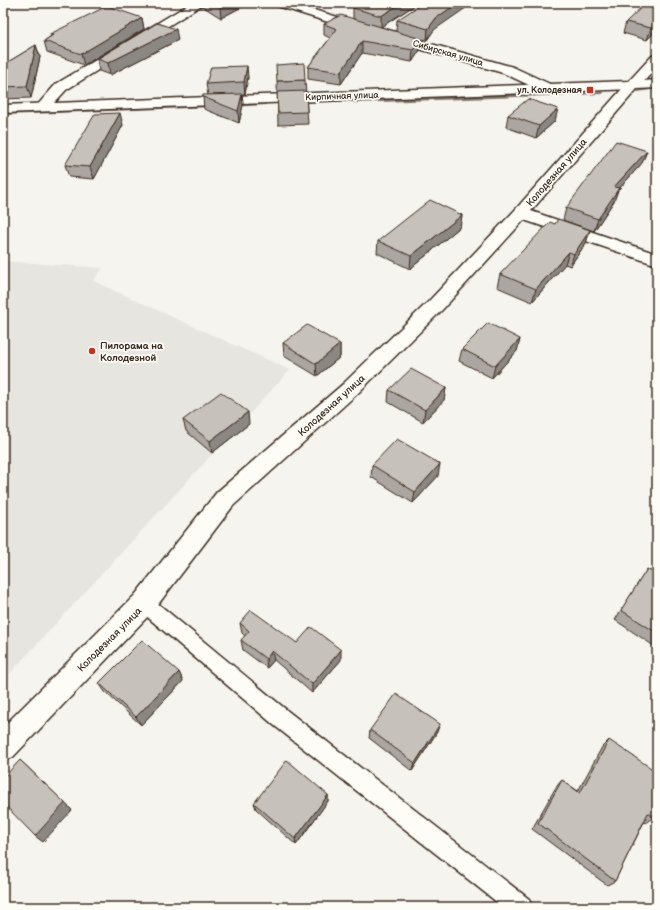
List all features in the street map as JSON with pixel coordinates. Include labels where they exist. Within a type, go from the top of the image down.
[{"type":"street","points":[[42,108],[61,87],[200,3]]},
{"type":"street","name":"Сибирская улица","points":[[278,3],[508,70],[547,88]]},
{"type":"street","points":[[378,33],[394,26]]},
{"type":"street","name":"Колодезная улица","points":[[3,747],[144,603],[225,499],[355,384],[435,306],[521,213],[657,59]]},
{"type":"street","name":"Кирпичная улица","points":[[3,109],[657,84]]},
{"type":"street","points":[[521,213],[657,260]]},
{"type":"lane","points":[[144,603],[282,719],[521,907]]},
{"type":"shaded area","points":[[3,261],[103,268],[93,281],[290,370],[3,681]]},
{"type":"building","points":[[214,3],[227,3],[220,7]]},
{"type":"building","points":[[363,3],[402,3],[381,16],[353,8]]},
{"type":"building","points":[[423,3],[458,3],[436,18],[428,29],[397,20]]},
{"type":"building","points":[[646,3],[657,3],[657,23],[651,28],[626,22]]},
{"type":"building","points":[[107,6],[142,18],[81,54],[44,41],[53,35],[50,34]]},
{"type":"building","points":[[341,15],[421,39],[413,50],[362,41],[341,72],[308,67],[337,29],[324,24]]},
{"type":"building","points":[[157,23],[176,29],[108,63],[97,59]]},
{"type":"building","points":[[36,45],[27,86],[3,87],[3,65]]},
{"type":"building","points":[[304,63],[305,80],[277,81],[276,65]]},
{"type":"building","points":[[247,66],[244,82],[206,84],[211,67]]},
{"type":"building","points":[[306,91],[307,112],[278,113],[277,92]]},
{"type":"building","points":[[242,94],[238,111],[203,97],[203,95]]},
{"type":"building","points":[[528,99],[558,109],[539,126],[508,115]]},
{"type":"building","points":[[120,113],[90,167],[65,165],[95,114]]},
{"type":"building","points":[[616,141],[647,151],[614,187],[619,188],[598,219],[566,208]]},
{"type":"building","points":[[430,200],[462,215],[411,256],[378,241]]},
{"type":"building","points":[[558,219],[590,230],[574,254],[569,252],[536,289],[500,274],[550,222],[555,224]]},
{"type":"building","points":[[488,323],[520,339],[495,366],[462,349]]},
{"type":"building","points":[[307,325],[340,344],[316,364],[283,343]]},
{"type":"building","points":[[411,369],[446,388],[425,410],[389,390]]},
{"type":"building","points":[[221,392],[248,412],[210,441],[183,420]]},
{"type":"building","points":[[397,439],[440,464],[415,492],[372,465]]},
{"type":"building","points":[[647,569],[657,575],[657,633],[621,610]]},
{"type":"building","points":[[251,610],[297,643],[311,627],[341,650],[312,684],[272,651],[266,659],[241,640],[249,631],[240,623]]},
{"type":"building","points":[[142,640],[179,672],[136,717],[99,683]]},
{"type":"building","points":[[396,694],[440,724],[415,763],[370,730]]},
{"type":"building","points":[[609,740],[657,772],[657,810],[654,817],[648,813],[615,881],[538,823],[562,780],[580,793]]},
{"type":"building","points":[[20,760],[65,803],[35,836],[3,803],[3,778]]},
{"type":"building","points":[[287,760],[328,795],[295,839],[254,803]]},
{"type":"building","points":[[510,905],[513,905],[517,907],[509,907]]},
{"type":"waterway","points":[[638,91],[657,88]]},
{"type":"waterway","points":[[354,101],[601,93]]},
{"type":"waterway","points":[[233,105],[264,104]]},
{"type":"waterway","points":[[3,113],[213,106]]},
{"type":"place","name":"ул. Колодезная","points":[[590,90]]},
{"type":"place","name":"Пилорама на Колодезной","points":[[92,351]]}]
